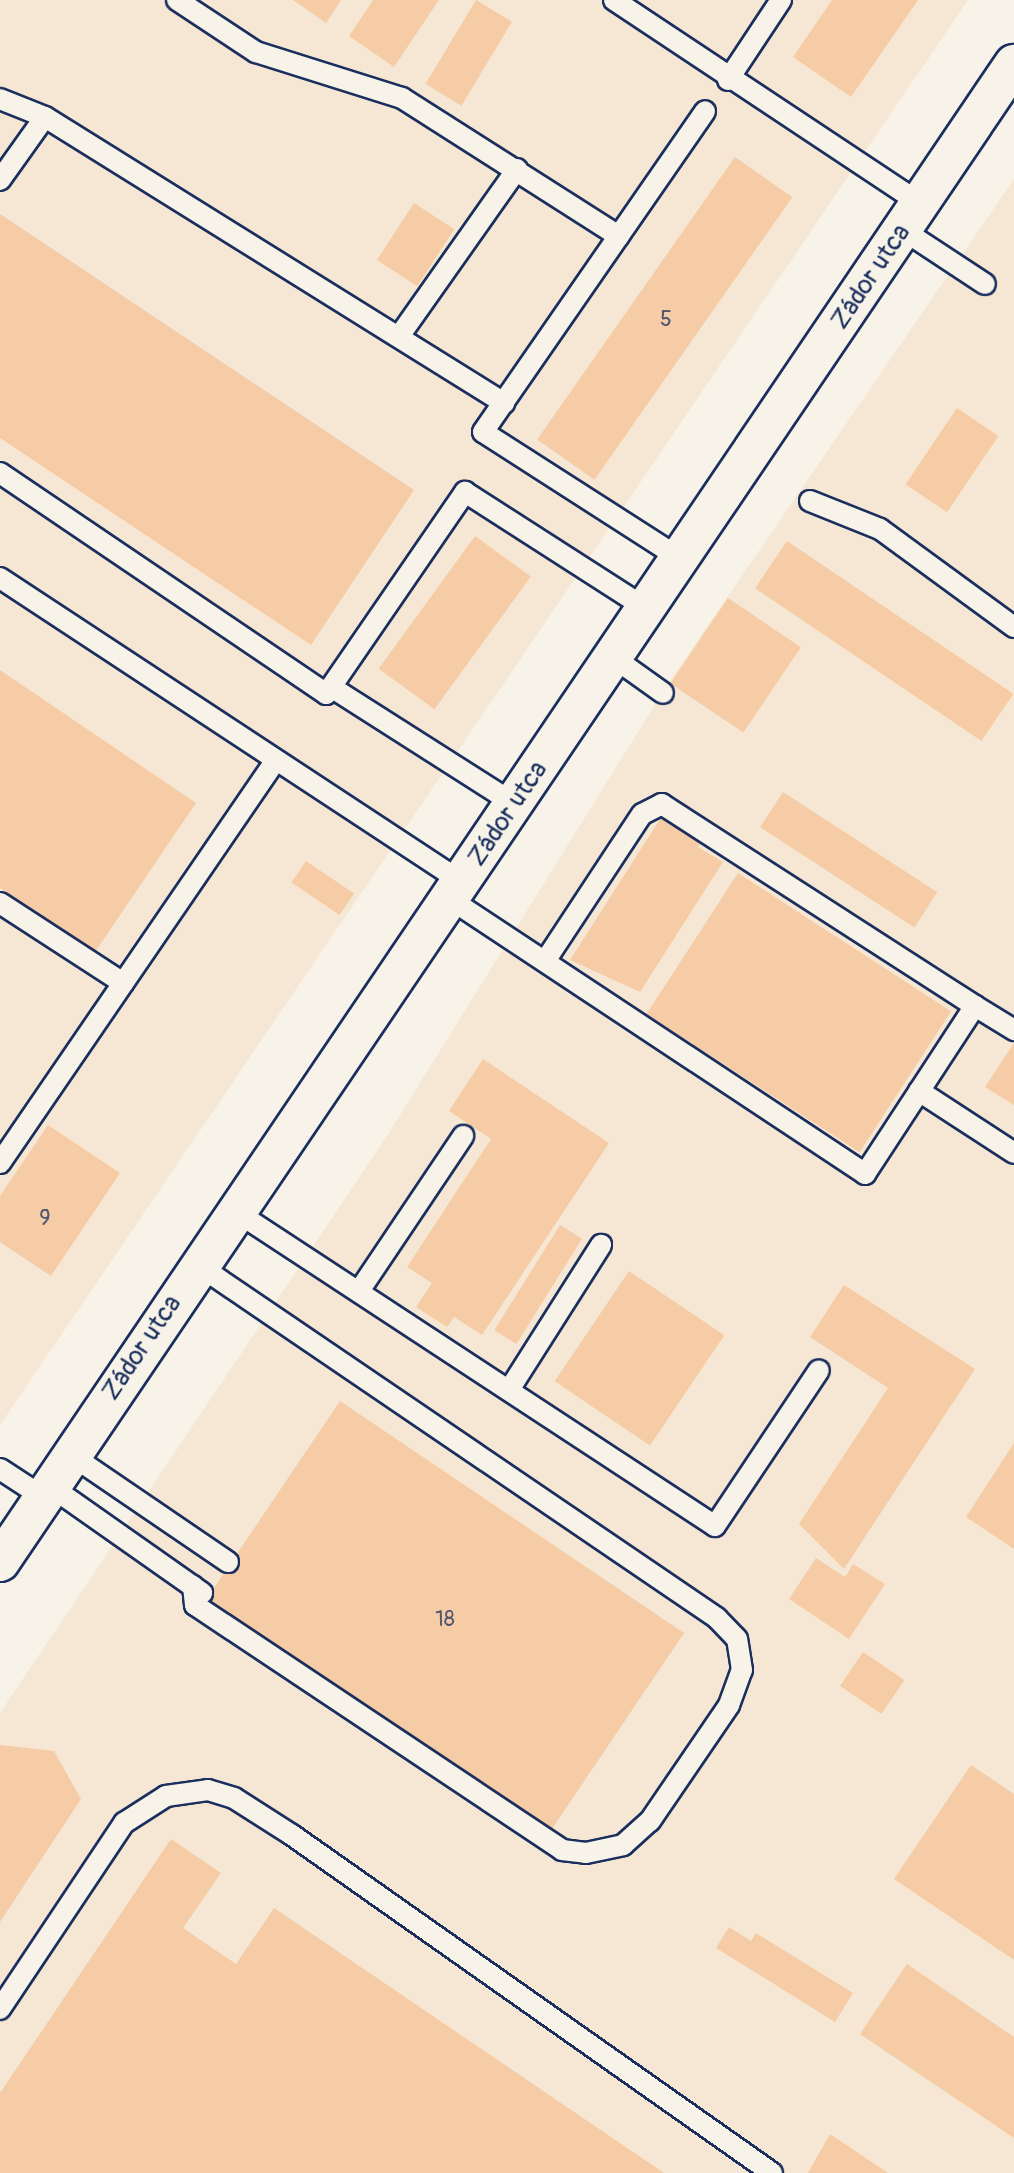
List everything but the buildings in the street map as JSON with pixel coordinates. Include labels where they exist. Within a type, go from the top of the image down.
[{"type":"street","name":"Zádor utca","points":[[0,1562],[198,1265],[515,804],[1014,64]]},
{"type":"lane","points":[[177,0],[256,52],[378,86],[517,169],[619,236]]},
{"type":"lane","points":[[614,0],[728,80],[912,217],[985,284]]},
{"type":"lane","points":[[728,80],[781,0]]},
{"type":"lane","points":[[0,99],[45,117],[400,335],[504,403]]},
{"type":"lane","points":[[681,559],[483,432],[705,111]]},
{"type":"lane","points":[[0,180],[45,117]]},
{"type":"lane","points":[[400,335],[517,169]]},
{"type":"lane","points":[[0,473],[326,694],[465,492],[647,609]]},
{"type":"lane","points":[[810,501],[880,529],[1014,627]]},
{"type":"lane","points":[[0,578],[275,761],[456,890],[545,961],[865,1174],[975,1006]]},
{"type":"lane","points":[[614,658],[663,693]]},
{"type":"lane","points":[[331,687],[515,804]]},
{"type":"lane","points":[[0,1163],[275,761]]},
{"type":"lane","points":[[545,961],[642,814],[662,804],[1014,1030]]},
{"type":"lane","points":[[1,905],[123,983]]},
{"type":"lane","points":[[919,1091],[1014,1153]]},
{"type":"lane","points":[[359,1291],[463,1136]]},
{"type":"lane","points":[[235,1211],[715,1526],[819,1370]]},
{"type":"lane","points":[[509,1390],[601,1245]]},
{"type":"lane","points":[[0,1469],[47,1491],[199,1591],[195,1605],[562,1850],[586,1853],[623,1845],[650,1821],[729,1705],[742,1670],[737,1639],[717,1618],[198,1265]]},
{"type":"lane","points":[[71,1455],[228,1562]]},
{"type":"lane","points":[[0,2009],[124,1823],[166,1796],[208,1790],[292,1835],[772,2173]]},
{"type":"shaded area","points":[[0,0],[968,0],[0,1425]]},
{"type":"shaded area","points":[[1014,179],[1014,2173],[0,2173],[0,1713],[387,1136],[669,682]]}]
